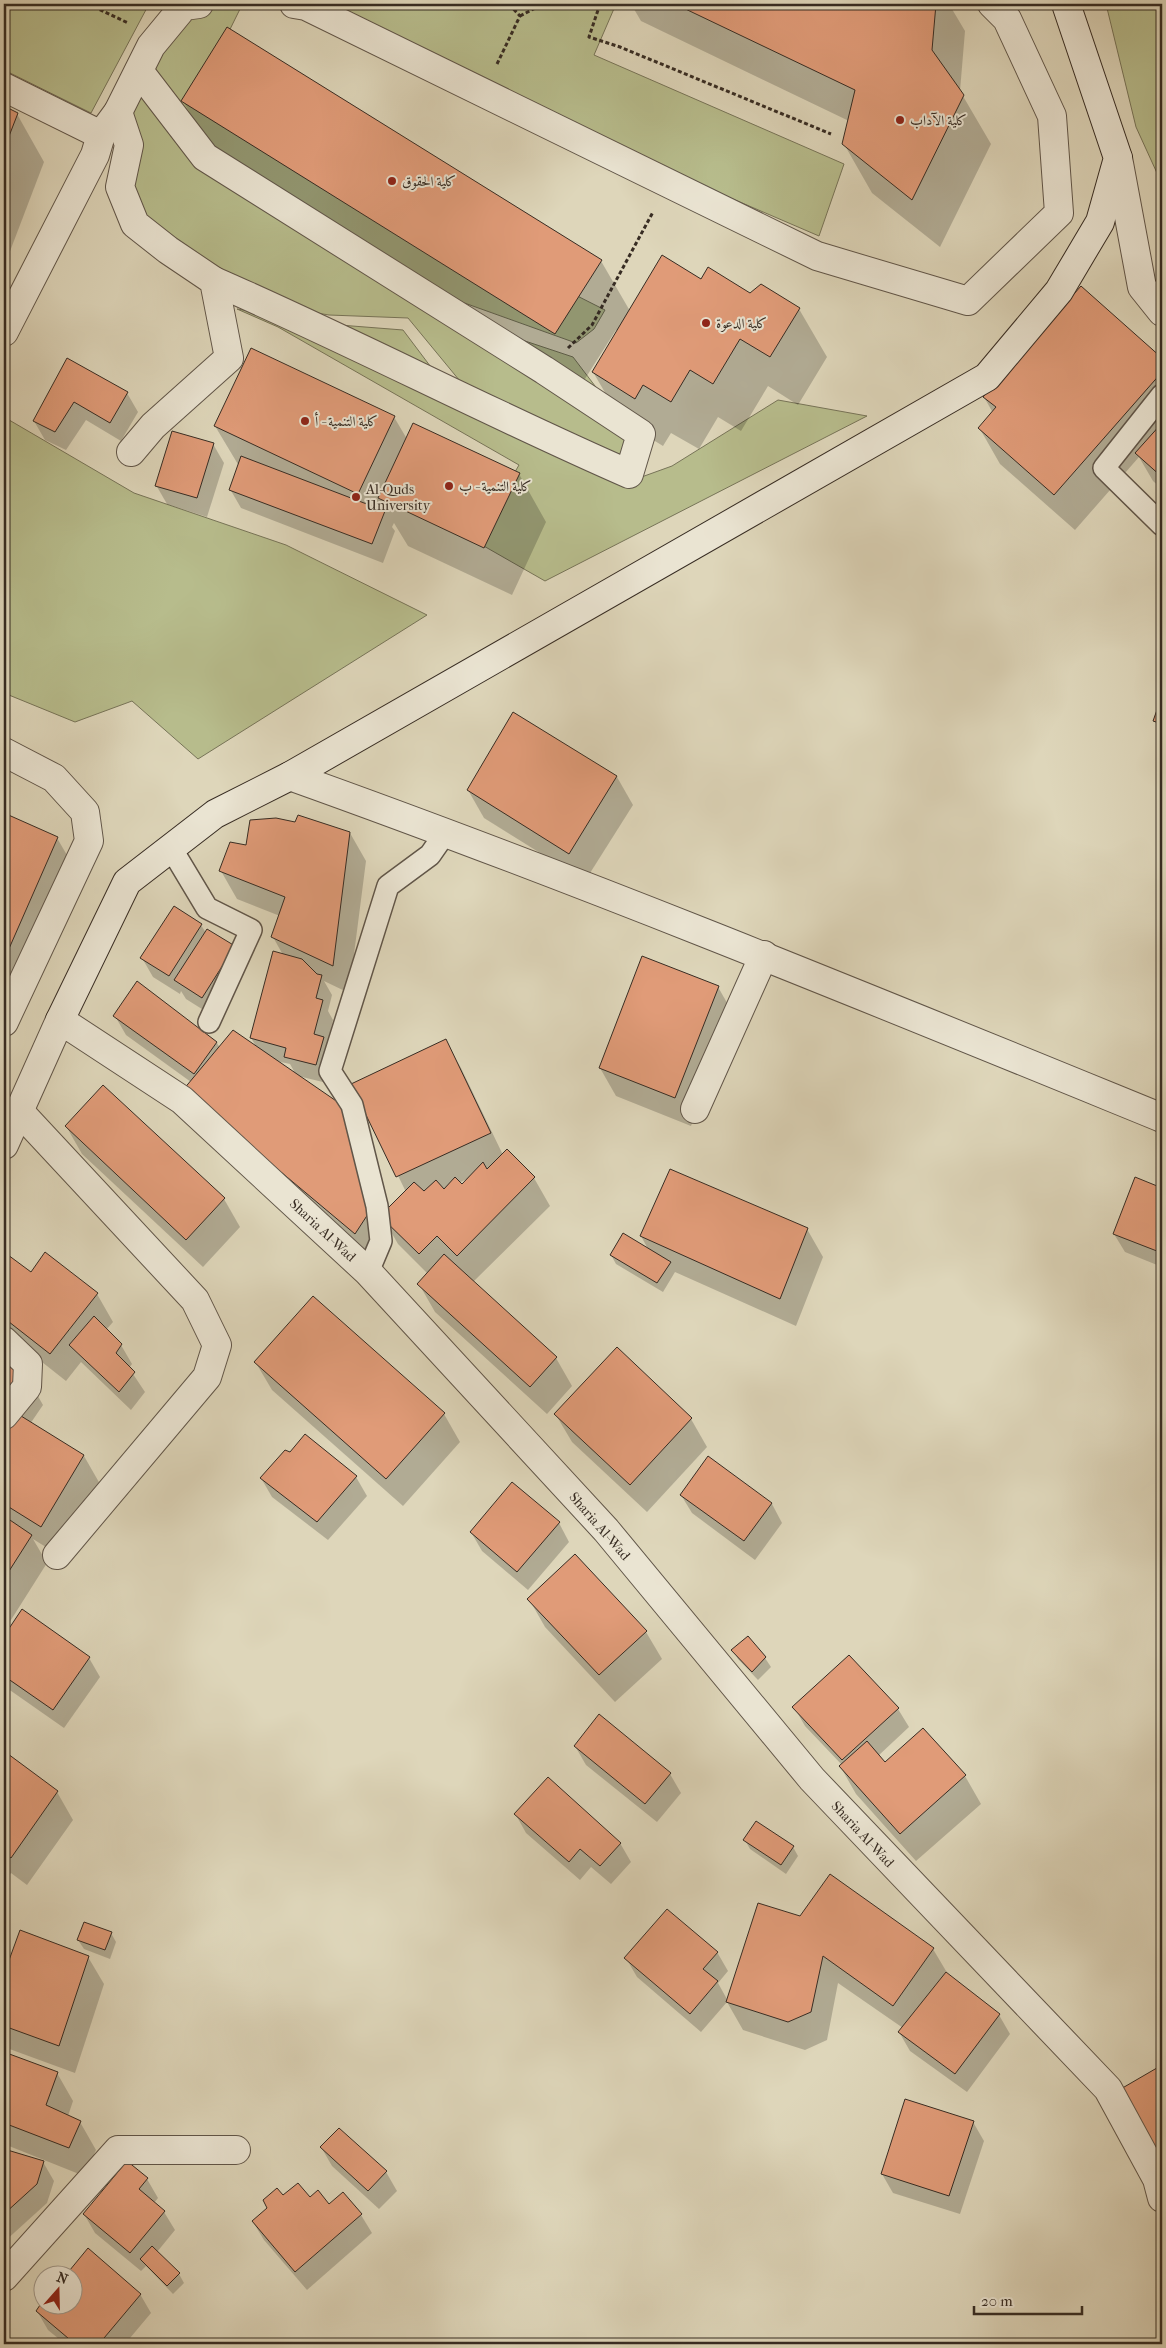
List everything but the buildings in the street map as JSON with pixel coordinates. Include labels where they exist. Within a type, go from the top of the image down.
[{"type":"street","points":[[4,332],[95,155],[101,135],[118,112],[151,46],[184,6],[199,4]]},
{"type":"street","points":[[294,4],[306,6],[817,256],[968,301],[1059,213],[1052,116],[1007,19],[992,4]]},
{"type":"street","points":[[1066,4],[1118,158],[1142,287],[1162,312]]},
{"type":"street","points":[[118,112],[129,145],[120,187],[135,224],[168,250],[214,281],[314,325],[466,400],[629,474],[641,434],[544,370],[205,157],[139,71]]},
{"type":"street","points":[[4,87],[101,135]]},
{"type":"street","points":[[4,1145],[60,1020],[127,882],[215,814],[290,776],[987,377],[1059,291],[1095,231],[1100,222],[1118,158]]},
{"type":"street","points":[[131,452],[153,426],[229,358],[214,281]]},
{"type":"street","points":[[4,752],[54,778],[85,812],[89,841],[4,1022]]},
{"type":"street","points":[[290,776],[446,832],[764,955],[1162,1118]]},
{"type":"street","points":[[695,1109],[764,955]]},
{"type":"street","name":"Sharia Al-Wad","points":[[60,1020],[182,1100],[368,1272],[606,1530],[812,1779],[1108,2089],[1157,2179],[1162,2198]]},
{"type":"street","points":[[19,1112],[195,1300],[217,1344],[207,1377],[57,1555]]},
{"type":"street","points":[[4,1340],[28,1364],[27,1387],[4,1415]]},
{"type":"street","points":[[4,2276],[118,2150],[236,2150]]},
{"type":"lane","points":[[1162,395],[1104,468],[1162,525]]},
{"type":"lane","points":[[368,1272],[381,1241],[377,1206],[352,1105],[330,1071],[388,886],[430,855],[446,832]]},
{"type":"lane","points":[[171,848],[207,908],[251,930],[209,1022]]},
{"type":"path","points":[[88,4],[158,38]]},
{"type":"path","points":[[509,4],[520,16]]},
{"type":"path","points":[[483,92],[520,16],[543,4]]},
{"type":"path","points":[[600,4],[589,37],[620,47],[831,134]]},
{"type":"path","points":[[544,370],[592,325],[669,183]]},
{"type":"green space","points":[[4,4],[149,4],[91,113],[4,70]]},
{"type":"green space","points":[[319,4],[616,4],[594,55],[844,164],[819,236],[514,105]]},
{"type":"green space","points":[[1106,4],[1162,4],[1162,184],[1136,127]]},
{"type":"green space","points":[[242,5],[194,102],[605,310],[594,329],[576,343],[431,291],[209,152],[147,72],[187,12]]},
{"type":"green space","points":[[140,82],[200,162],[426,308],[573,357],[633,436],[624,464],[469,392],[408,318],[329,315],[233,299],[141,218],[127,185],[126,113]]},
{"type":"green space","points":[[237,309],[327,324],[403,330],[458,403],[636,479],[672,466],[778,400],[867,416],[545,581],[475,541],[519,465],[278,327]]},
{"type":"green space","points":[[4,417],[134,493],[286,545],[427,615],[198,759],[132,701],[75,722],[4,693]]},
{"type":"place","name":"كلية الآداب","points":[[900,120]]},
{"type":"place","name":"كلية الحقوق","points":[[392,181]]},
{"type":"place","name":"كلية الدعوة","points":[[706,323]]},
{"type":"place","name":"كلية التنمية - أ","points":[[305,421]]},
{"type":"place","name":"كلية التنمية - ب","points":[[449,486]]},
{"type":"place","name":"Al-Quds University","points":[[356,497]]}]
